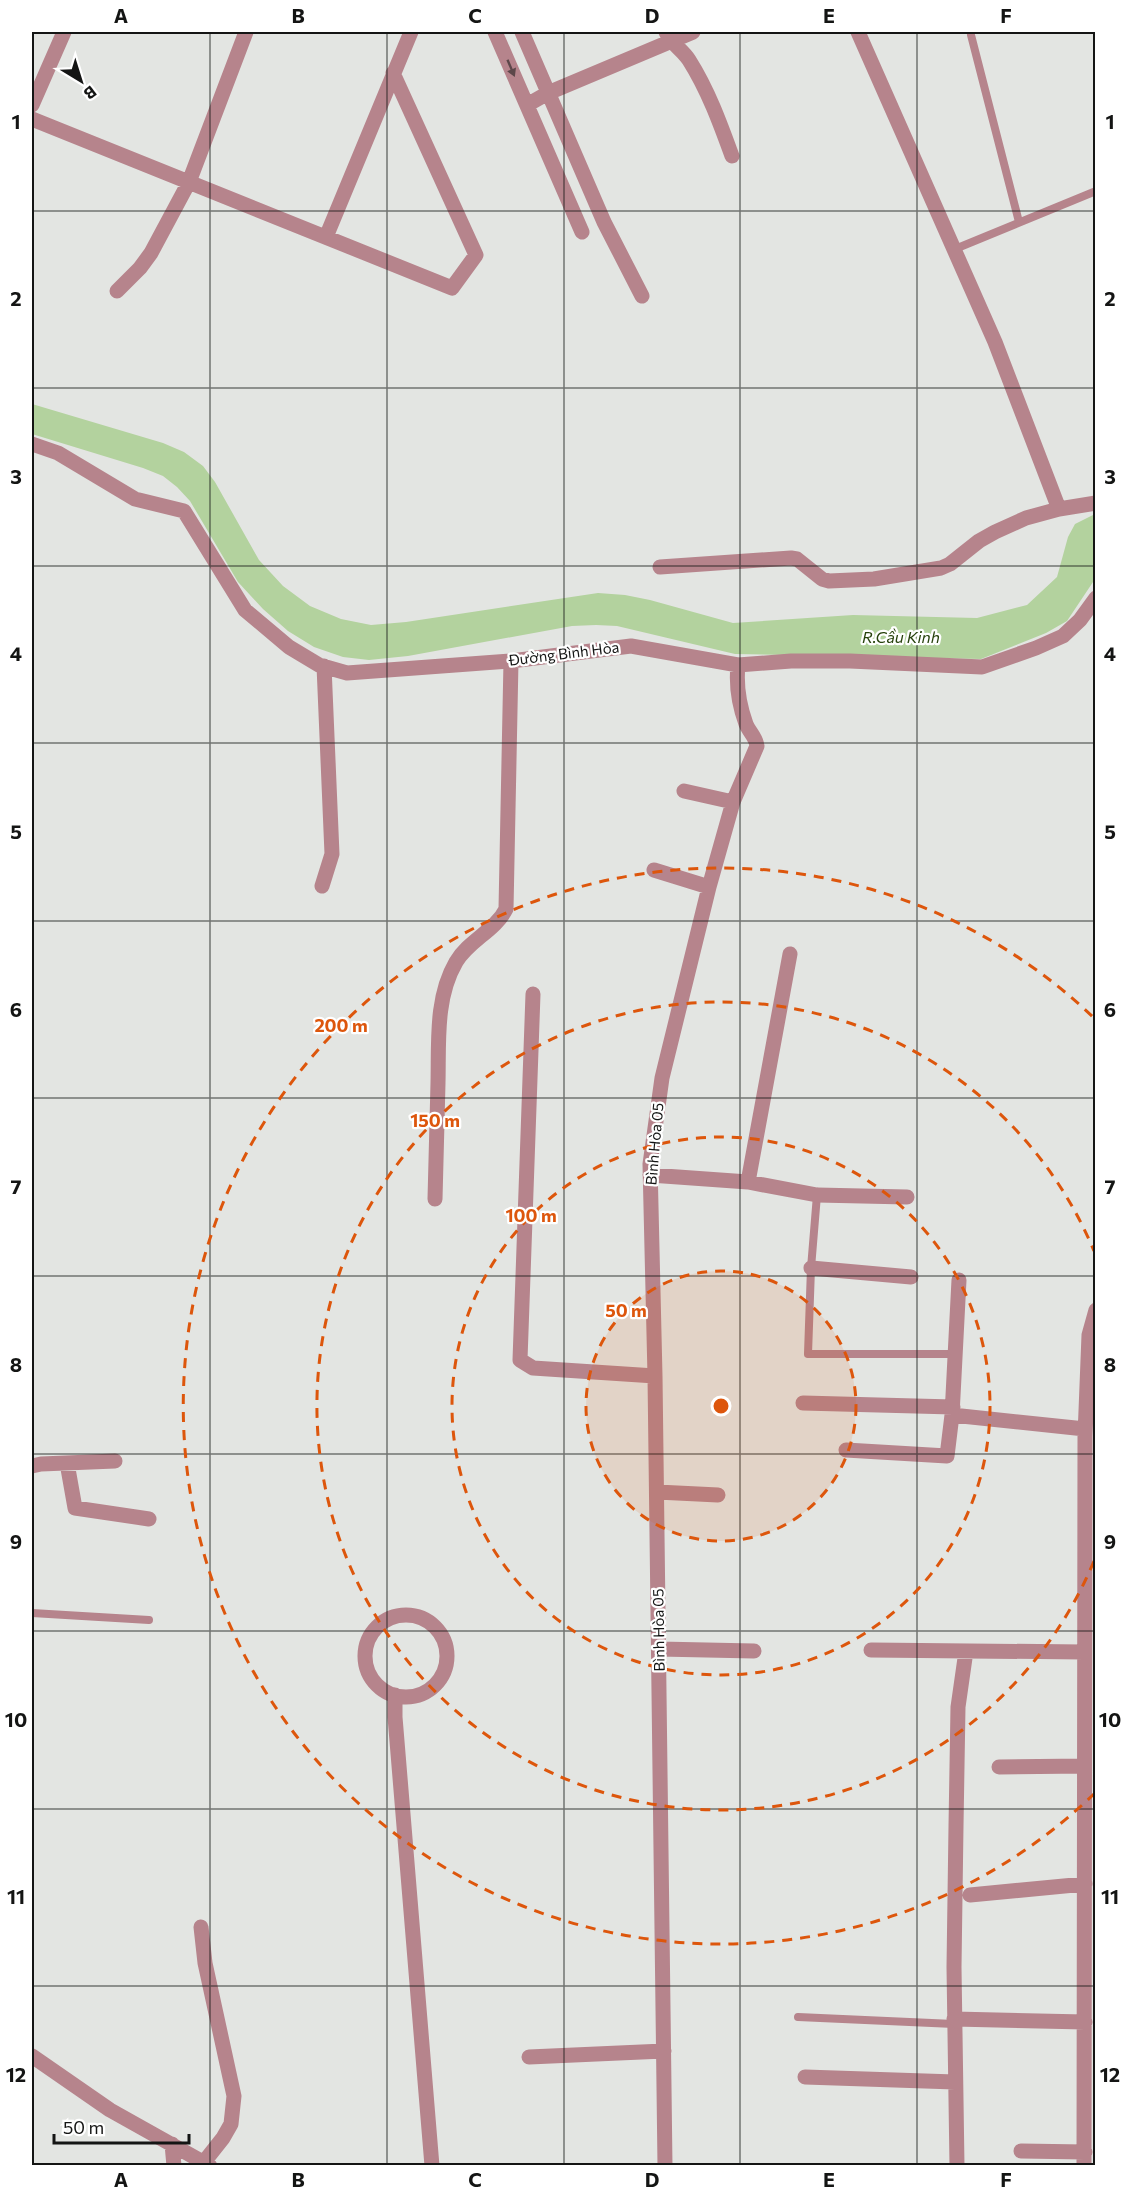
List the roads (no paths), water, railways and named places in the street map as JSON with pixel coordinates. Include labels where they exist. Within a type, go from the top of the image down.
[{"type":"street","points":[[32,105],[64,32]]},
{"type":"street","points":[[117,291],[140,268],[151,253],[189,182],[246,32]]},
{"type":"street","points":[[326,237],[411,32]]},
{"type":"street","points":[[495,32],[582,232]]},
{"type":"street","points":[[522,32],[604,222],[642,296]]},
{"type":"street","points":[[527,105],[668,37],[693,32]]},
{"type":"street","points":[[858,32],[995,342],[1059,509]]},
{"type":"street","points":[[668,37],[682,51],[706,92],[717,114],[732,156]]},
{"type":"street","points":[[32,119],[452,288],[476,255],[393,74]]},
{"type":"street","name":"Đường Bình Hòa","points":[[32,444],[58,453],[135,499],[184,511],[245,610],[289,647],[324,666],[347,673],[511,661],[632,646],[738,665],[791,661],[850,661],[982,667],[1063,636],[1080,621],[1095,598]]},
{"type":"street","points":[[660,567],[791,558],[803,562],[822,579],[830,581],[874,579],[946,567],[965,550],[995,532],[1026,518],[1095,503]]},
{"type":"street","points":[[435,1199],[440,1008],[456,962],[472,942],[499,921],[506,909],[511,661]]},
{"type":"street","points":[[654,870],[710,887],[733,802],[757,746],[746,725],[736,682],[738,665]]},
{"type":"street","points":[[322,886],[332,854],[324,666]]},
{"type":"street","points":[[684,791],[733,802]]},
{"type":"street","name":"Bình Hòa 05","points":[[665,2166],[656,1376],[650,1175],[662,1078],[710,887]]},
{"type":"street","points":[[748,1182],[790,954]]},
{"type":"street","points":[[533,994],[520,1360],[533,1368],[656,1376]]},
{"type":"street","points":[[650,1175],[748,1182],[817,1195],[907,1197]]},
{"type":"street","points":[[811,1268],[911,1277]]},
{"type":"street","points":[[846,1450],[947,1456],[953,1411],[958,1280]]},
{"type":"street","points":[[1021,2151],[1085,2159],[1090,1909],[1085,1884],[1085,1429],[1091,1382],[1089,1335],[1095,1310]]},
{"type":"street","points":[[803,1403],[953,1411],[1085,1429]]},
{"type":"street","points":[[32,1466],[115,1461]]},
{"type":"street","points":[[67,1463],[75,1508],[148,1519]]},
{"type":"street","points":[[657,1492],[718,1495]]},
{"type":"street","points":[[404,1614],[416,1616],[435,1627],[442,1637],[446,1648],[443,1671],[438,1681],[429,1689],[407,1696],[395,1695],[376,1684],[369,1674],[364,1652],[367,1640],[382,1622],[392,1617],[404,1614]]},
{"type":"street","points":[[659,1649],[754,1651]]},
{"type":"street","points":[[871,1650],[1084,1652]]},
{"type":"street","points":[[957,2166],[954,2021],[958,1707],[966,1651]]},
{"type":"street","points":[[395,1695],[432,2166]]},
{"type":"street","points":[[999,1767],[1084,1766]]},
{"type":"street","points":[[970,1895],[1085,1884]]},
{"type":"street","points":[[32,2055],[110,2110],[207,2164],[231,2124],[234,2096],[205,1963],[201,1928]]},
{"type":"street","points":[[954,2021],[1088,2031]]},
{"type":"street","points":[[529,2057],[664,2051]]},
{"type":"street","points":[[805,2077],[955,2082]]},
{"type":"street","points":[[172,2144],[174,2166]]},
{"type":"lane","points":[[971,35],[1020,222]]},
{"type":"lane","points":[[955,249],[1095,191]]},
{"type":"lane","points":[[817,1195],[811,1268],[808,1354],[955,1354]]},
{"type":"lane","points":[[32,1613],[149,1620]]},
{"type":"lane","points":[[798,2017],[954,2021]]},
{"type":"water","name":"R.Cầu Kinh","points":[[32,404],[163,443],[184,452],[203,466],[215,482],[259,560],[283,586],[310,606],[341,619],[371,625],[406,622],[598,593],[650,600],[733,623],[853,615],[977,618],[1027,605],[1057,577],[1068,537],[1075,524],[1095,514],[1095,579],[1067,621],[1046,633],[981,659],[735,654],[617,626],[596,625],[572,626],[408,656],[369,660],[343,657],[314,647],[288,631],[263,609],[238,582],[190,501],[177,487],[163,476],[143,468],[32,434]]}]
